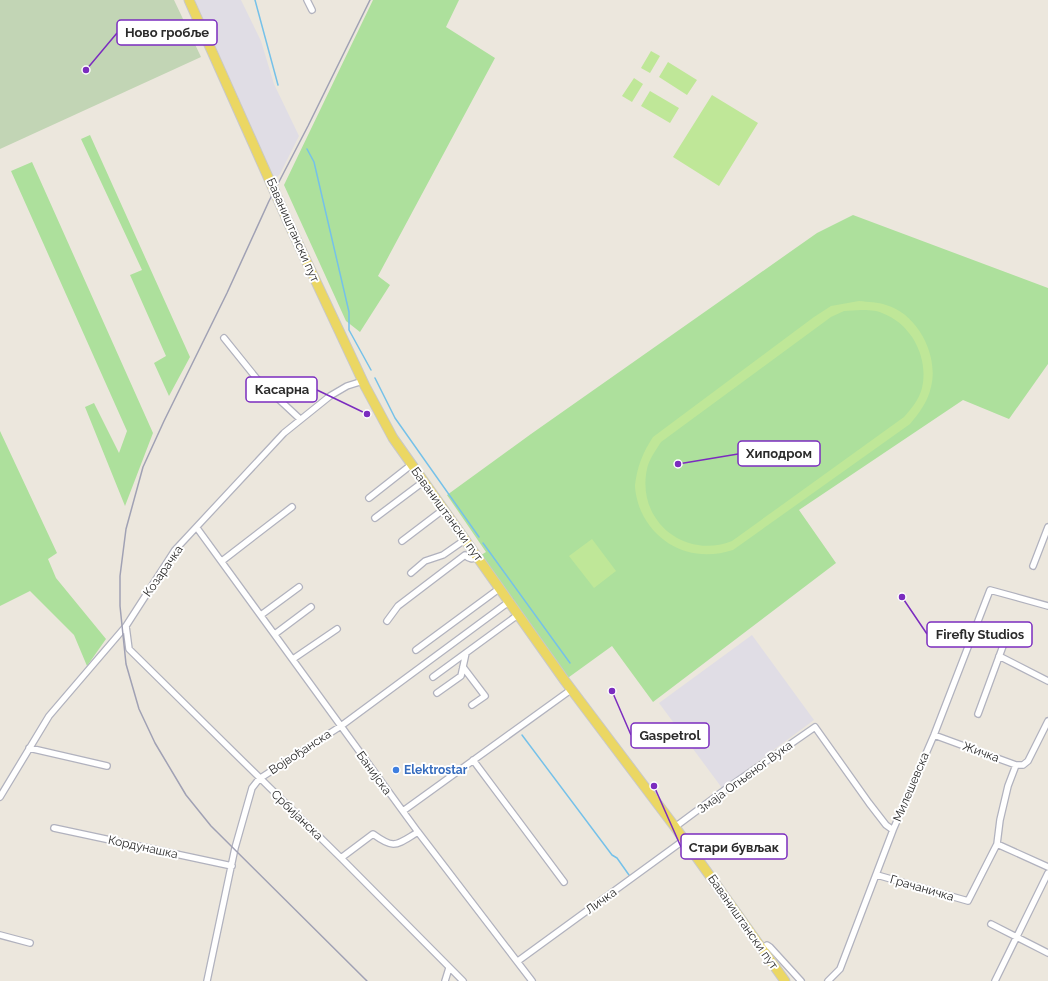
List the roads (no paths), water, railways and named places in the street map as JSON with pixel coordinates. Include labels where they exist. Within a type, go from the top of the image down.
[{"type":"main road","name":"Баваништански пут","points":[[189,0],[289,224],[363,381],[393,438],[572,689],[675,827],[785,981]]},
{"type":"street","points":[[307,0],[312,10]]},
{"type":"street","points":[[224,338],[257,379],[300,419]]},
{"type":"street","name":"Козарачка","points":[[0,796],[49,716],[126,626],[175,550],[284,433],[330,396],[347,386],[363,381]]},
{"type":"street","points":[[369,498],[411,465]]},
{"type":"street","points":[[375,518],[423,482]]},
{"type":"street","points":[[222,561],[292,507]]},
{"type":"street","points":[[402,541],[444,509]]},
{"type":"street","points":[[1033,566],[1048,527]]},
{"type":"street","name":"Банијска","points":[[197,528],[418,832],[532,981]]},
{"type":"street","points":[[411,573],[425,561],[443,555],[466,539]]},
{"type":"street","points":[[387,621],[398,606],[464,555],[469,559],[478,557]]},
{"type":"street","points":[[261,615],[299,586]]},
{"type":"street","points":[[416,650],[500,588]]},
{"type":"street","name":"Милешевска","points":[[828,981],[840,969],[893,830],[934,735],[990,590],[1048,606]]},
{"type":"street","name":"Војвођанска","points":[[207,981],[235,848],[252,788],[259,779],[341,726],[510,601]]},
{"type":"street","points":[[275,634],[311,607]]},
{"type":"street","points":[[433,677],[519,614]]},
{"type":"street","name":"Србијанска","points":[[126,626],[129,649],[259,779],[341,858],[462,981]]},
{"type":"street","points":[[293,659],[337,629]]},
{"type":"street","points":[[978,714],[1007,635]]},
{"type":"street","points":[[437,693],[461,676],[466,652]]},
{"type":"street","points":[[999,656],[1048,681]]},
{"type":"street","points":[[463,667],[485,696],[472,705]]},
{"type":"street","points":[[403,811],[572,689]]},
{"type":"street","points":[[1048,721],[1028,761],[1023,766],[1016,765],[1008,786],[1000,820],[997,844],[1048,867]]},
{"type":"street","name":"Змаја Огњеног Вука","points":[[675,827],[726,789],[815,727],[869,803],[886,825],[893,830]]},
{"type":"street","name":"Жичка","points":[[934,735],[1016,765]]},
{"type":"street","points":[[29,748],[107,766]]},
{"type":"street","points":[[473,760],[564,882]]},
{"type":"street","name":"Кордунашка","points":[[54,828],[232,866]]},
{"type":"street","points":[[341,858],[373,834],[387,844],[398,844],[418,832]]},
{"type":"street","name":"Личка","points":[[518,962],[684,840]]},
{"type":"street","name":"Грачаничка","points":[[877,875],[968,901],[997,844]]},
{"type":"street","points":[[995,981],[1048,873]]},
{"type":"street","points":[[991,924],[1048,953]]},
{"type":"street","points":[[0,935],[30,943]]},
{"type":"street","points":[[762,948],[767,945],[770,946],[800,981]]},
{"type":"street","points":[[445,981],[449,968]]},
{"type":"waterway","points":[[255,0],[278,85]]},
{"type":"waterway","points":[[307,149],[314,162],[349,312],[349,330],[371,370]]},
{"type":"waterway","points":[[375,378],[395,418],[479,537]]},
{"type":"waterway","points":[[483,543],[570,663]]},
{"type":"waterway","points":[[522,735],[612,855],[617,858],[629,875]]},
{"type":"railway","points":[[367,981],[211,826],[186,795],[155,743],[139,709],[126,664],[120,606],[120,576],[126,529],[143,467],[227,293],[269,201],[370,0]]},
{"type":"place","name":"Ново гробље","points":[[86,70]]},
{"type":"place","name":"Касарна","points":[[367,414]]},
{"type":"place","name":"Хиподром","points":[[678,464]]},
{"type":"place","name":"Firefly Studios","points":[[902,597]]},
{"type":"place","name":"Gaspetrol","points":[[612,691]]},
{"type":"place","name":"Elektrostar","points":[[396,770]]},
{"type":"place","name":"Стари бувљак","points":[[654,786]]}]
